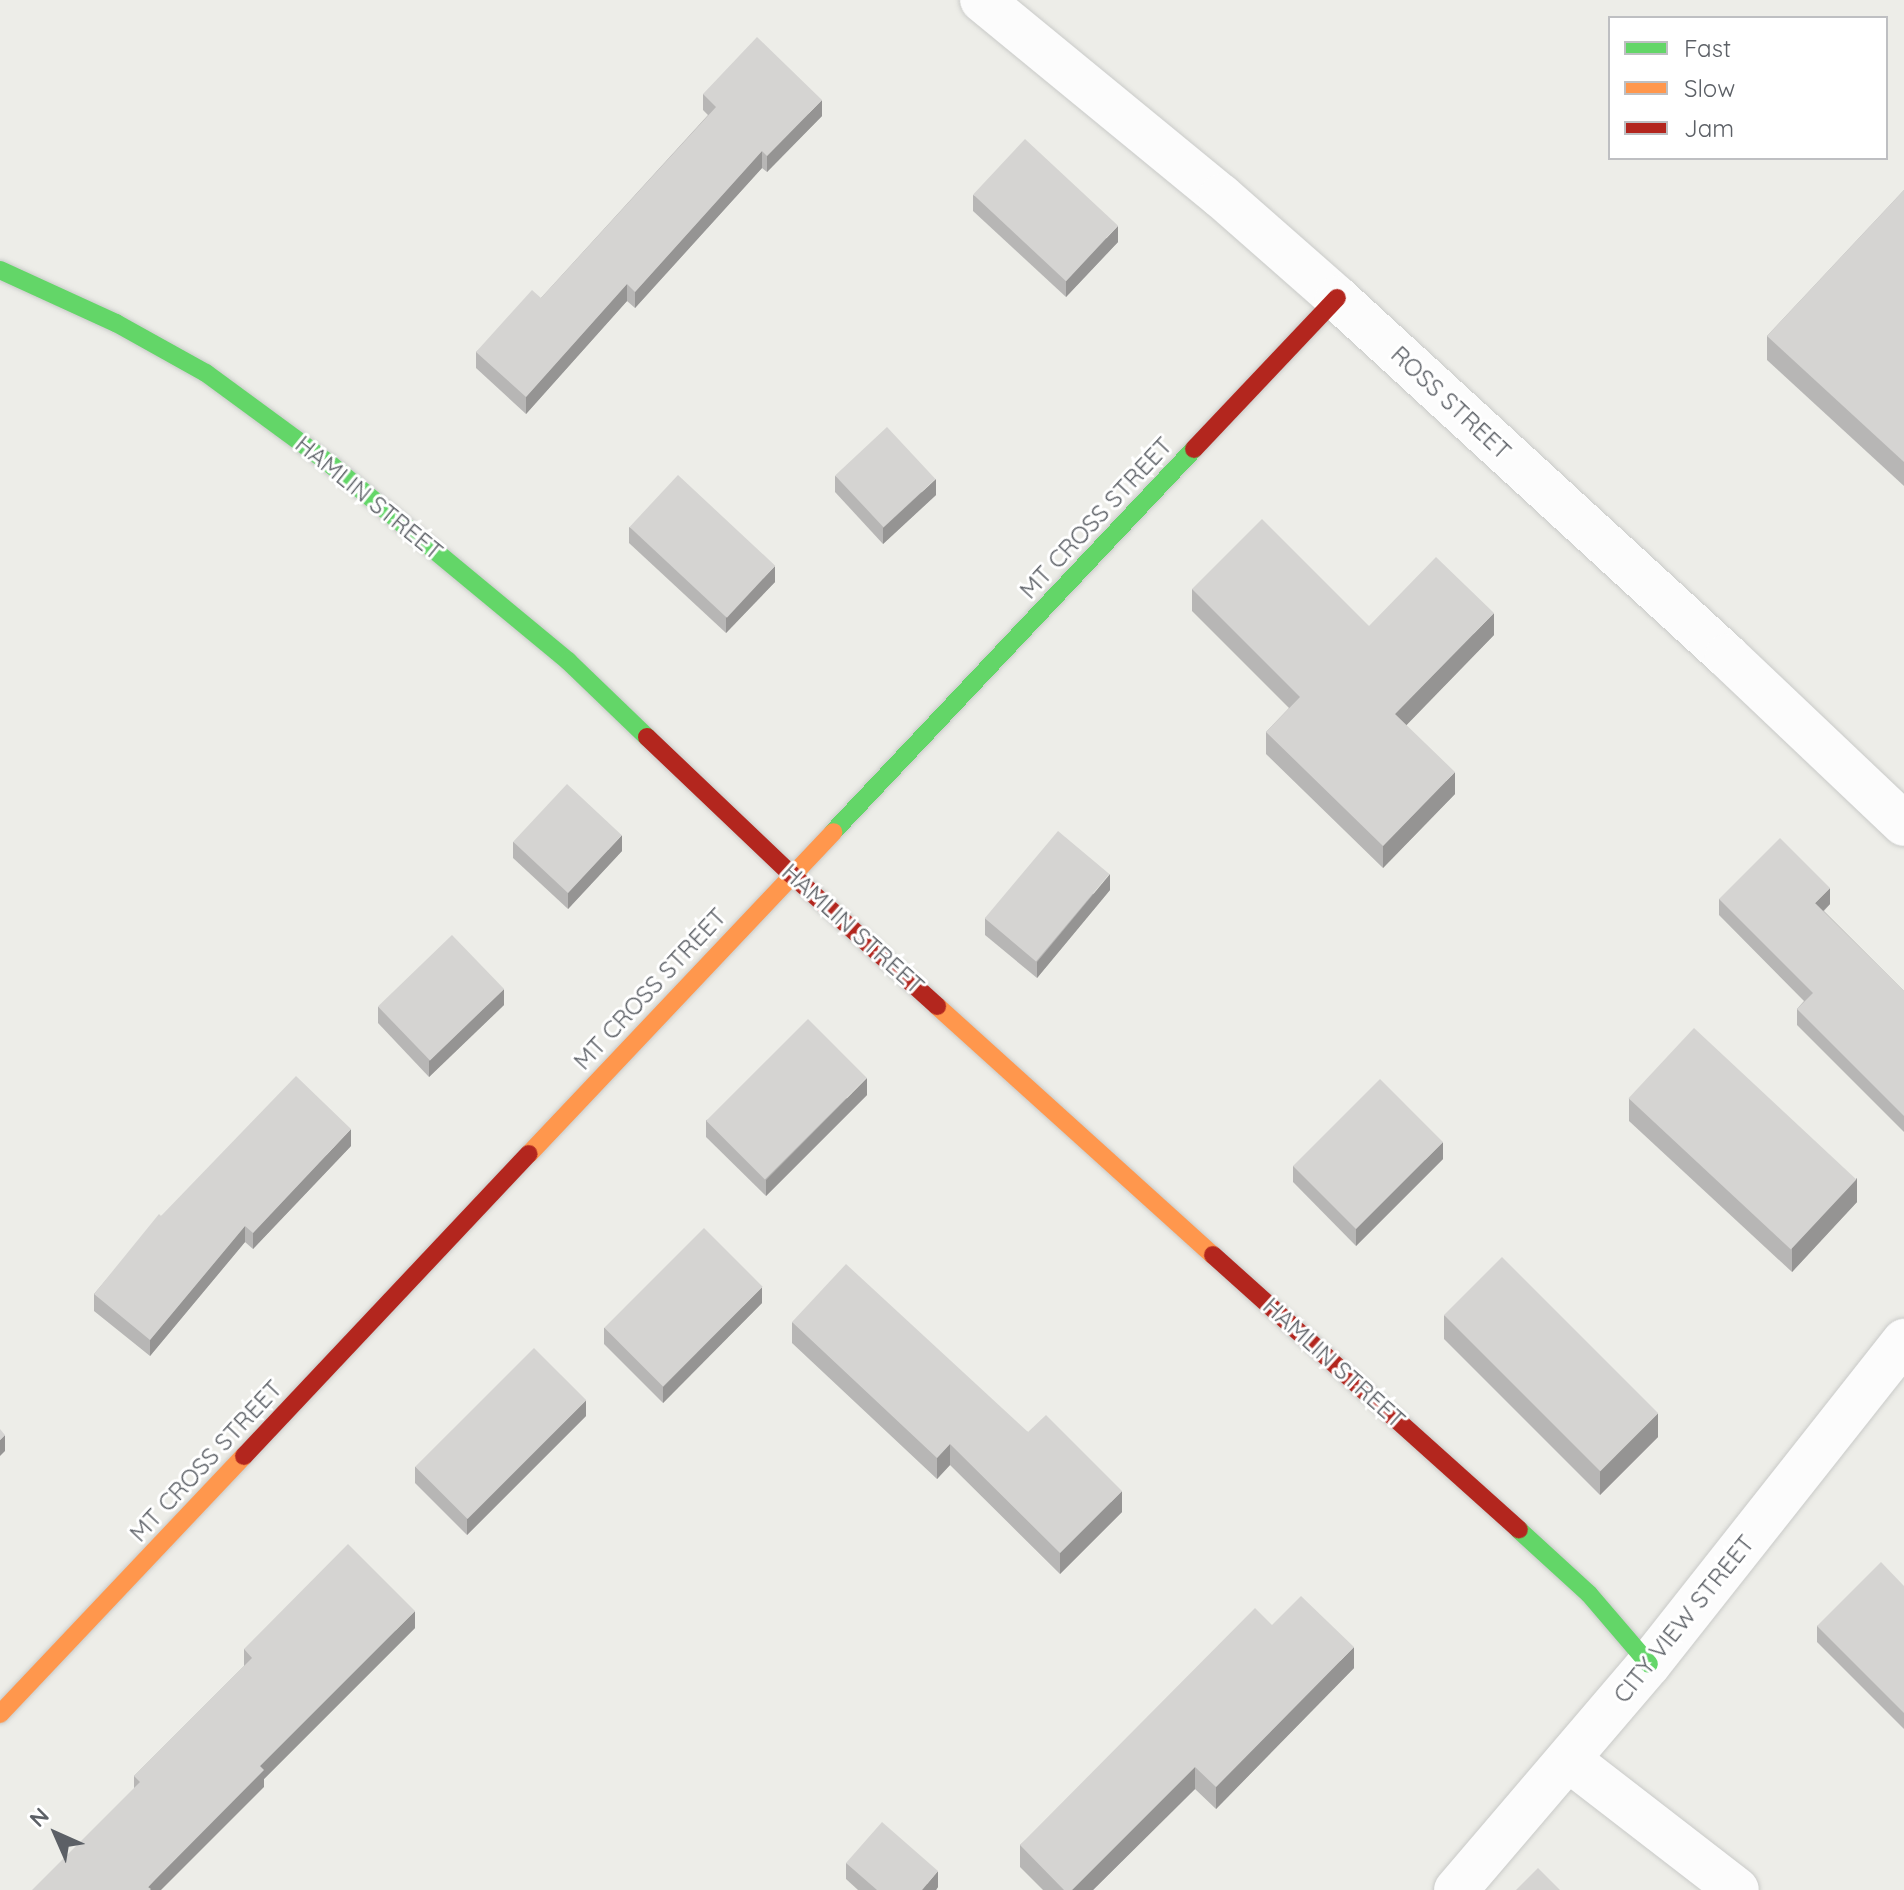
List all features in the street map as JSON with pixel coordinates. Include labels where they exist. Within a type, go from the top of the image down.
[{"type":"street","name":"ROSS STREET","points":[[982,0],[1221,196],[1337,298],[1727,656],[1904,824]]},
{"type":"street","name":"HAMLIN STREET","points":[[0,270],[116,323],[206,373],[330,464],[568,661],[791,874],[1589,1594],[1649,1664]]},
{"type":"street","name":"MT CROSS STREET","points":[[0,1714],[1337,298]]},
{"type":"street","name":"CITY VIEW STREET","points":[[1456,1890],[1649,1664],[1904,1341]]},
{"type":"street","points":[[1569,1760],[1737,1890]]},
{"type":"building","points":[[757,37],[822,100],[767,156],[762,151],[635,292],[627,284],[526,397],[476,352],[532,290],[541,298],[716,107],[703,94]]},
{"type":"building","points":[[1025,139],[1118,226],[1066,281],[973,195]]},
{"type":"building","points":[[1904,190],[1904,462],[1767,336]]},
{"type":"building","points":[[887,427],[935,479],[883,527],[835,475]]},
{"type":"building","points":[[678,475],[775,566],[727,618],[630,527]]},
{"type":"building","points":[[1262,519],[1369,626],[1436,557],[1494,613],[1395,714],[1455,772],[1383,846],[1266,732],[1300,697],[1192,589]]},
{"type":"building","points":[[567,784],[622,835],[568,893],[513,842]]},
{"type":"building","points":[[1058,831],[1109,874],[1036,961],[985,918]]},
{"type":"building","points":[[1780,838],[1830,888],[1815,903],[1904,991],[1904,1116],[1797,1009],[1813,993],[1719,899]]},
{"type":"building","points":[[452,935],[504,989],[430,1061],[378,1007]]},
{"type":"building","points":[[808,1019],[867,1078],[765,1180],[706,1121]]},
{"type":"building","points":[[1694,1028],[1856,1179],[1791,1250],[1629,1098]]},
{"type":"building","points":[[296,1076],[351,1129],[253,1233],[245,1226],[150,1340],[94,1294],[159,1214],[161,1216]]},
{"type":"building","points":[[1380,1079],[1443,1142],[1356,1229],[1293,1166]]},
{"type":"building","points":[[704,1228],[763,1287],[663,1386],[604,1328]]},
{"type":"building","points":[[1502,1257],[1658,1413],[1600,1471],[1444,1315]]},
{"type":"building","points":[[846,1264],[1028,1432],[1046,1415],[1122,1491],[1060,1553],[950,1444],[937,1458],[792,1322]]},
{"type":"building","points":[[534,1348],[586,1400],[468,1519],[415,1467]]},
{"type":"building","points":[[348,1544],[415,1611],[260,1766],[264,1770],[148,1887],[150,1890],[32,1890],[140,1782],[134,1776],[252,1658],[244,1649]]},
{"type":"building","points":[[1881,1562],[1904,1586],[1904,1713],[1817,1626]]},
{"type":"building","points":[[1301,1596],[1354,1647],[1216,1787],[1195,1767],[1072,1890],[1064,1890],[1020,1845],[1255,1608],[1272,1625]]},
{"type":"building","points":[[882,1822],[938,1871],[922,1890],[877,1890],[846,1863]]},
{"type":"building","points":[[1538,1868],[1560,1890],[1516,1890]]},
{"type":"traffic: fast","points":[[0,270],[116,323],[206,373],[330,464],[568,661],[647,737]]},
{"type":"traffic: fast","points":[[833,832],[1194,449]]},
{"type":"traffic: fast","points":[[1519,1530],[1589,1594],[1649,1664]]},
{"type":"traffic: slow","points":[[529,1154],[833,832]]},
{"type":"traffic: slow","points":[[937,1006],[1213,1255]]},
{"type":"traffic: slow","points":[[0,1714],[244,1456]]},
{"type":"traffic: jam","points":[[1194,449],[1337,298]]},
{"type":"traffic: jam","points":[[647,737],[791,874],[937,1006]]},
{"type":"traffic: jam","points":[[244,1456],[529,1154]]},
{"type":"traffic: jam","points":[[1213,1255],[1519,1530]]}]
